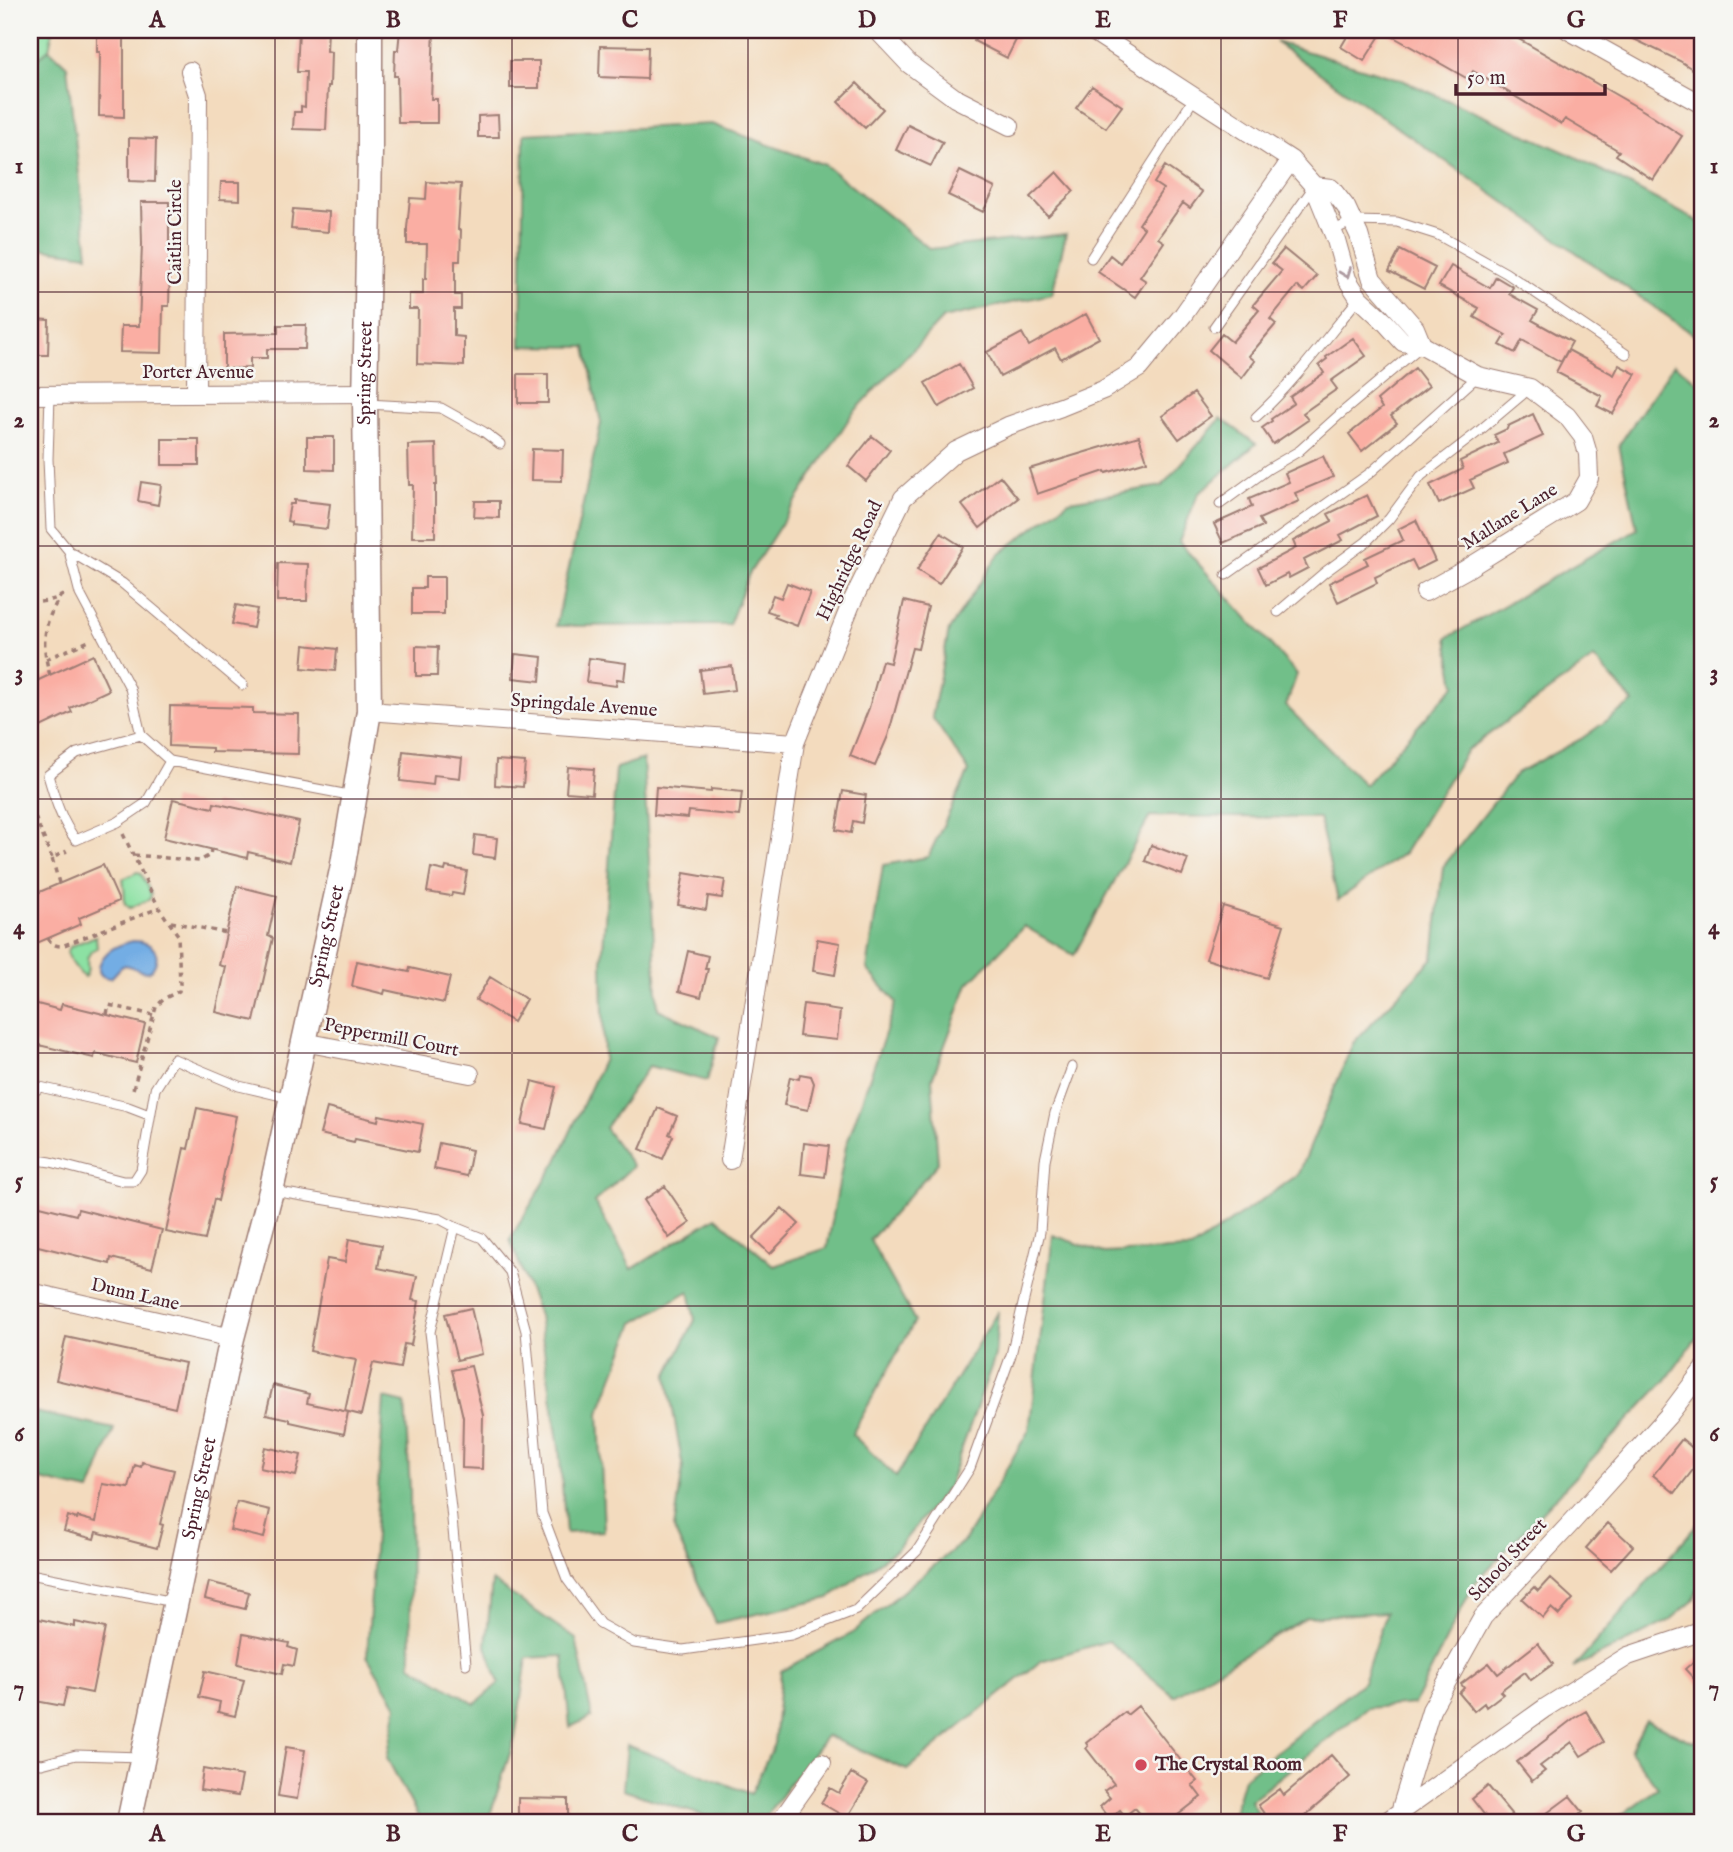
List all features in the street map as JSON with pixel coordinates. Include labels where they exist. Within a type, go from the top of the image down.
[{"type":"main road","name":"Spring Street","points":[[129,1822],[232,1338],[271,1191],[342,870],[369,711],[365,398],[370,30]]},
{"type":"street","points":[[877,30],[909,64],[955,98],[1010,126]]},
{"type":"street","name":"Mallane Lane","points":[[1091,30],[1291,160],[1314,186],[1347,279],[1359,298],[1403,342],[1422,345],[1478,376],[1530,388],[1567,416],[1583,437],[1588,454],[1589,478],[1576,501],[1425,592]]},
{"type":"street","points":[[1568,30],[1703,105]]},
{"type":"street","name":"Caitlin Circle","points":[[190,71],[198,95],[196,394]]},
{"type":"street","name":"Highridge Road","points":[[730,1160],[795,743],[851,604],[903,498],[956,452],[1008,426],[1103,390],[1139,368],[1183,316],[1291,160]]},
{"type":"street","name":"Mallane Lane","points":[[1314,186],[1331,188],[1346,206],[1359,234],[1372,279],[1415,328],[1422,345]]},
{"type":"street","name":"Porter Avenue","points":[[30,395],[196,394],[365,398]]},
{"type":"street","name":"Springdale Avenue","points":[[369,711],[795,743]]},
{"type":"street","name":"Peppermill Court","points":[[304,1042],[470,1074]]},
{"type":"street","name":"Dunn Lane","points":[[30,1292],[232,1338]]},
{"type":"street","name":"School Street","points":[[1393,1817],[1431,1710],[1483,1617],[1668,1416],[1703,1370]]},
{"type":"street","name":"School Street","points":[[1393,1817],[1545,1709],[1628,1656],[1703,1631]]},
{"type":"street","points":[[780,1822],[822,1763]]},
{"type":"lane","points":[[1091,258],[1195,97]]},
{"type":"lane","points":[[1214,327],[1314,186]]},
{"type":"lane","points":[[1332,231],[1353,221],[1397,222],[1438,235],[1506,273],[1626,354]]},
{"type":"lane","points":[[1256,417],[1273,402],[1359,298]]},
{"type":"lane","points":[[1220,504],[1268,469],[1299,451],[1422,345]]},
{"type":"lane","points":[[1226,575],[1370,472],[1478,376]]},
{"type":"lane","points":[[1278,612],[1366,542],[1389,519],[1421,476],[1530,388]]},
{"type":"lane","points":[[50,395],[48,459],[51,529],[69,551],[122,583],[243,685]]},
{"type":"lane","points":[[365,398],[441,408],[500,444]]},
{"type":"lane","points":[[69,551],[80,594],[130,688],[141,735],[170,761],[355,796]]},
{"type":"lane","points":[[141,735],[77,752],[48,775],[66,827],[76,840],[118,822],[145,803],[170,761]]},
{"type":"lane","points":[[30,1159],[123,1181],[134,1181],[141,1171],[155,1089],[174,1059],[239,1086],[292,1098]]},
{"type":"lane","points":[[271,1191],[440,1219],[482,1238],[510,1272],[526,1331],[542,1513],[567,1579],[600,1624],[634,1643],[683,1650],[791,1635],[856,1610],[917,1551],[970,1468],[1011,1355],[1040,1233],[1045,1160],[1055,1113],[1072,1067]]},
{"type":"lane","points":[[30,1095],[40,1087],[128,1107],[149,1115]]},
{"type":"lane","points":[[455,1227],[430,1332],[466,1664]]},
{"type":"lane","points":[[30,1574],[176,1603]]},
{"type":"lane","points":[[30,1762],[42,1764],[76,1755],[143,1757]]},
{"type":"path","points":[[30,602],[38,603],[60,597],[75,579]]},
{"type":"path","points":[[50,675],[44,650],[47,625],[60,597]]},
{"type":"path","points":[[46,659],[102,635]]},
{"type":"path","points":[[30,811],[32,810],[52,858],[59,883]]},
{"type":"path","points":[[118,822],[159,908],[178,935],[180,984],[179,991],[165,998],[156,1007],[128,1107]]},
{"type":"path","points":[[52,858],[66,853],[76,840]]},
{"type":"path","points":[[134,855],[200,861],[210,855],[211,849]]},
{"type":"path","points":[[48,938],[56,946],[62,946],[159,908]]},
{"type":"path","points":[[169,922],[226,933]]},
{"type":"path","points":[[107,1014],[109,1005],[153,1015]]},
{"type":"green space","points":[[30,30],[53,30],[49,49],[30,65]]},
{"type":"green space","points":[[1275,42],[1402,80],[1576,157],[1703,224],[1703,341]]},
{"type":"green space","points":[[49,49],[67,66],[88,255],[30,247],[30,65]]},
{"type":"green space","points":[[711,124],[825,165],[930,249],[1066,234],[1052,294],[943,318],[852,414],[749,574],[729,625],[556,626],[601,423],[586,347],[521,346],[524,134]]},
{"type":"green space","points":[[1674,364],[1703,386],[1703,1329],[1666,1380],[1474,1584],[1414,1704],[1367,1708],[1250,1801],[1263,1822],[1220,1822],[1234,1812],[1244,1778],[1363,1682],[1386,1612],[1307,1617],[1174,1696],[1108,1641],[1041,1661],[907,1770],[826,1736],[761,1822],[723,1822],[623,1790],[627,1745],[751,1794],[774,1744],[781,1671],[851,1634],[965,1540],[1029,1430],[1053,1235],[1104,1253],[1191,1249],[1299,1174],[1353,1043],[1433,958],[1443,867],[1517,773],[1581,739],[1633,702],[1594,658],[1467,750],[1404,853],[1338,900],[1319,818],[1150,816],[1074,955],[1024,926],[968,984],[932,1079],[938,1163],[870,1240],[915,1321],[852,1434],[896,1477],[998,1311],[995,1356],[948,1487],[898,1548],[829,1598],[716,1623],[674,1529],[683,1468],[667,1376],[695,1320],[689,1291],[634,1323],[599,1413],[604,1531],[566,1533],[559,1448],[539,1316],[510,1239],[557,1161],[604,1059],[602,963],[616,768],[643,759],[658,1009],[719,1037],[707,1081],[649,1066],[605,1128],[633,1166],[595,1202],[632,1269],[716,1217],[774,1266],[827,1248],[846,1146],[896,1002],[867,969],[883,865],[928,857],[969,771],[932,717],[949,630],[999,554],[1069,501],[1162,486],[1221,418],[1256,444],[1198,494],[1179,542],[1297,674],[1286,706],[1365,785],[1455,685],[1447,638],[1637,529],[1619,445]]},
{"type":"green space","points":[[137,872],[141,873],[151,894],[150,899],[130,908],[125,904],[123,879]]},
{"type":"green space","points":[[96,936],[97,948],[88,956],[88,970],[84,978],[71,962],[67,952],[71,946]]},
{"type":"green space","points":[[384,1398],[405,1403],[410,1489],[411,1665],[475,1704],[499,1683],[486,1646],[492,1581],[576,1639],[592,1717],[570,1727],[563,1656],[527,1658],[515,1738],[489,1822],[421,1822],[387,1758],[397,1706],[367,1656]]},
{"type":"green space","points":[[30,1411],[114,1429],[90,1491],[32,1478],[30,1480]]},
{"type":"green space","points":[[1703,1518],[1703,1577],[1693,1601],[1669,1621],[1573,1668]]},
{"type":"green space","points":[[1646,1720],[1693,1742],[1703,1736],[1703,1822],[1613,1821],[1658,1788],[1630,1751]]},
{"type":"water","points":[[133,941],[146,943],[154,949],[156,959],[151,971],[141,971],[125,965],[111,978],[99,972],[101,961],[107,953]]},
{"type":"building","points":[[97,30],[124,30],[124,117],[99,116],[100,52],[97,52]]},
{"type":"building","points":[[299,30],[328,30],[327,51],[331,52],[326,130],[293,129],[294,112],[301,112],[301,106],[305,107],[306,72],[297,72]]},
{"type":"building","points":[[400,30],[434,30],[431,99],[437,99],[437,123],[398,123],[397,76],[394,76],[395,50],[398,50]]},
{"type":"building","points":[[979,30],[1021,30],[1007,58],[974,41]]},
{"type":"building","points":[[1351,30],[1503,30],[1644,111],[1682,136],[1653,180],[1616,155],[1619,151],[1565,119],[1561,124],[1473,71],[1468,79],[1383,31],[1364,61],[1341,47]]},
{"type":"building","points":[[1615,30],[1703,30],[1703,76],[1680,61]]},
{"type":"building","points":[[600,46],[648,47],[647,79],[599,77]]},
{"type":"building","points":[[510,61],[539,61],[539,88],[510,88]]},
{"type":"building","points":[[857,83],[883,109],[865,128],[838,102]]},
{"type":"building","points":[[1092,86],[1122,106],[1106,128],[1076,108]]},
{"type":"building","points":[[498,115],[499,137],[478,137],[478,116]]},
{"type":"building","points":[[908,125],[943,142],[931,166],[896,150]]},
{"type":"building","points":[[129,138],[156,139],[155,182],[129,181]]},
{"type":"building","points":[[1165,166],[1202,192],[1190,208],[1183,203],[1158,238],[1164,242],[1140,277],[1146,281],[1135,297],[1098,272],[1110,255],[1120,263],[1144,228],[1139,224],[1163,189],[1154,183]]},
{"type":"building","points":[[960,171],[995,188],[983,212],[948,195]]},
{"type":"building","points":[[1057,172],[1074,191],[1048,216],[1030,197]]},
{"type":"building","points":[[221,182],[240,182],[240,200],[220,199]]},
{"type":"building","points":[[427,182],[461,184],[458,229],[461,230],[460,261],[455,261],[455,295],[461,295],[461,309],[454,309],[454,336],[464,337],[464,366],[417,364],[418,309],[409,309],[409,294],[423,294],[427,244],[407,244],[407,228],[410,198],[426,199]]},
{"type":"building","points":[[141,202],[169,202],[169,306],[163,306],[162,353],[120,352],[121,326],[139,326]]},
{"type":"building","points":[[293,209],[329,212],[328,232],[291,229]]},
{"type":"building","points":[[1284,249],[1317,276],[1304,291],[1297,286],[1270,319],[1276,324],[1249,356],[1255,361],[1242,378],[1209,350],[1222,334],[1232,342],[1259,310],[1253,305],[1282,271],[1272,263]]},
{"type":"building","points":[[1400,250],[1435,268],[1424,289],[1389,271]]},
{"type":"building","points":[[1451,266],[1490,288],[1496,277],[1513,287],[1509,294],[1538,310],[1532,320],[1572,342],[1561,362],[1522,340],[1515,353],[1500,345],[1506,335],[1474,317],[1479,308],[1439,286]]},
{"type":"building","points":[[1086,314],[1099,338],[1061,359],[1055,348],[1000,377],[987,352],[1022,333],[1029,346]]},
{"type":"building","points":[[32,319],[49,320],[48,355],[31,355]]},
{"type":"building","points":[[278,325],[306,325],[305,349],[267,349],[267,358],[250,358],[250,368],[224,369],[224,334],[278,333]]},
{"type":"building","points":[[1353,338],[1366,356],[1331,381],[1337,389],[1303,413],[1308,420],[1273,444],[1262,428],[1294,403],[1290,397],[1324,373],[1319,365],[1326,357]]},
{"type":"building","points":[[1568,350],[1614,375],[1619,365],[1636,374],[1613,414],[1597,406],[1602,396],[1556,372]]},
{"type":"building","points":[[959,364],[973,388],[939,407],[925,383]]},
{"type":"building","points":[[1415,368],[1429,386],[1391,416],[1397,423],[1362,451],[1349,434],[1382,408],[1377,400]]},
{"type":"building","points":[[518,374],[548,374],[548,403],[518,403]]},
{"type":"building","points":[[1194,393],[1211,416],[1179,439],[1162,416]]},
{"type":"building","points":[[1533,414],[1543,436],[1504,454],[1508,463],[1470,480],[1474,488],[1439,504],[1430,485],[1463,469],[1460,461],[1498,443],[1494,435]]},
{"type":"building","points":[[872,436],[890,450],[866,481],[848,466]]},
{"type":"building","points":[[1139,436],[1147,461],[1106,473],[1105,471],[1037,494],[1029,469]]},
{"type":"building","points":[[307,437],[334,437],[334,470],[307,469]]},
{"type":"building","points":[[162,439],[199,439],[199,465],[162,465]]},
{"type":"building","points":[[436,444],[435,537],[412,537],[413,485],[409,485],[408,445]]},
{"type":"building","points":[[532,449],[563,450],[562,481],[531,480]]},
{"type":"building","points":[[1323,456],[1333,477],[1295,493],[1299,501],[1259,519],[1263,526],[1223,543],[1214,524],[1252,507],[1249,499],[1289,482],[1285,473]]},
{"type":"building","points":[[1000,476],[1018,498],[980,528],[962,505]]},
{"type":"building","points":[[141,482],[161,485],[158,505],[138,501]]},
{"type":"building","points":[[1367,495],[1377,516],[1340,535],[1343,540],[1304,560],[1308,568],[1289,578],[1287,574],[1266,585],[1258,568],[1296,548],[1293,541],[1332,521],[1328,514]]},
{"type":"building","points":[[294,500],[330,504],[327,529],[291,525],[291,522],[287,521],[290,504],[294,504]]},
{"type":"building","points":[[475,501],[499,501],[499,518],[474,517]]},
{"type":"building","points":[[1416,520],[1435,561],[1417,570],[1412,560],[1375,577],[1377,583],[1338,602],[1329,583],[1368,564],[1365,558],[1403,540],[1398,529]]},
{"type":"building","points":[[941,533],[963,547],[939,584],[917,570]]},
{"type":"building","points":[[278,563],[308,564],[307,601],[277,601]]},
{"type":"building","points":[[425,577],[444,577],[444,614],[412,614],[412,588],[425,588]]},
{"type":"building","points":[[787,583],[810,592],[797,626],[774,617],[776,614],[767,611],[773,595],[781,598]]},
{"type":"building","points":[[904,601],[928,607],[918,649],[912,648],[888,736],[875,766],[850,756],[869,708],[882,661],[890,663]]},
{"type":"building","points":[[236,605],[257,609],[253,628],[232,624]]},
{"type":"building","points":[[304,645],[337,649],[335,671],[302,668]]},
{"type":"building","points":[[416,646],[438,647],[437,676],[416,676]]},
{"type":"building","points":[[515,654],[542,657],[540,681],[513,678]]},
{"type":"building","points":[[93,655],[109,690],[70,708],[72,712],[30,732],[30,684]]},
{"type":"building","points":[[589,658],[626,663],[624,680],[617,679],[616,686],[586,682]]},
{"type":"building","points":[[732,666],[735,690],[703,694],[700,670]]},
{"type":"building","points":[[170,706],[253,708],[253,713],[299,714],[298,754],[212,752],[212,748],[169,746]]},
{"type":"building","points":[[403,751],[462,758],[460,778],[434,775],[433,785],[400,781]]},
{"type":"building","points":[[496,760],[525,762],[523,787],[495,785]]},
{"type":"building","points":[[568,767],[594,769],[592,794],[566,792]]},
{"type":"building","points":[[656,787],[742,792],[739,816],[689,811],[688,818],[654,815]]},
{"type":"building","points":[[843,791],[866,795],[862,823],[853,821],[851,833],[836,830]]},
{"type":"building","points":[[173,799],[213,808],[214,803],[299,822],[290,862],[248,852],[247,858],[164,838]]},
{"type":"building","points":[[475,835],[497,838],[495,858],[473,855]]},
{"type":"building","points":[[1151,845],[1188,859],[1182,875],[1145,861]]},
{"type":"building","points":[[103,865],[119,901],[79,918],[81,924],[30,946],[30,896]]},
{"type":"building","points":[[446,867],[467,871],[463,895],[427,892],[431,868],[445,871]]},
{"type":"building","points":[[684,873],[725,880],[722,898],[708,896],[706,910],[678,905]]},
{"type":"building","points":[[237,886],[277,896],[268,936],[273,938],[254,1021],[216,1012],[226,967],[219,965]]},
{"type":"building","points":[[1223,906],[1284,925],[1267,978],[1206,959]]},
{"type":"building","points":[[817,939],[840,943],[835,975],[813,971]]},
{"type":"building","points":[[688,951],[708,956],[705,969],[708,969],[701,997],[679,991]]},
{"type":"building","points":[[357,961],[450,977],[444,1003],[352,986]]},
{"type":"building","points":[[490,977],[526,999],[513,1022],[476,1000]]},
{"type":"building","points":[[30,1002],[60,1010],[62,1004],[145,1024],[136,1063],[95,1053],[94,1058],[30,1043]]},
{"type":"building","points":[[803,1004],[840,1011],[837,1040],[799,1036]]},
{"type":"building","points":[[800,1074],[811,1076],[814,1083],[808,1110],[784,1105],[790,1077],[799,1079]]},
{"type":"building","points":[[532,1081],[556,1087],[546,1129],[522,1124]]},
{"type":"building","points":[[197,1108],[236,1116],[218,1201],[214,1199],[205,1240],[166,1232],[184,1148],[188,1149]]},
{"type":"building","points":[[327,1108],[378,1121],[379,1115],[423,1124],[418,1152],[320,1134]]},
{"type":"building","points":[[658,1108],[677,1116],[669,1134],[673,1136],[663,1159],[640,1149]]},
{"type":"building","points":[[439,1143],[472,1150],[467,1176],[434,1169]]},
{"type":"building","points":[[804,1143],[829,1146],[825,1177],[801,1174]]},
{"type":"building","points":[[665,1186],[690,1223],[669,1238],[644,1200]]},
{"type":"building","points":[[36,1205],[76,1215],[78,1209],[162,1230],[152,1268],[111,1258],[110,1264],[30,1244]]},
{"type":"building","points":[[782,1208],[799,1224],[770,1254],[753,1238]]},
{"type":"building","points":[[349,1239],[382,1245],[378,1268],[417,1276],[412,1300],[419,1301],[411,1345],[404,1344],[400,1368],[373,1363],[361,1415],[345,1411],[356,1360],[310,1351],[327,1259],[345,1262]]},
{"type":"building","points":[[471,1308],[482,1354],[457,1360],[445,1314]]},
{"type":"building","points":[[66,1337],[185,1363],[175,1408],[56,1380]]},
{"type":"building","points":[[471,1366],[483,1415],[482,1469],[462,1468],[463,1417],[452,1370]]},
{"type":"building","points":[[273,1385],[309,1394],[307,1403],[348,1412],[344,1434],[266,1414]]},
{"type":"building","points":[[1682,1439],[1703,1457],[1675,1493],[1653,1475]]},
{"type":"building","points":[[265,1447],[301,1455],[296,1476],[260,1468]]},
{"type":"building","points":[[142,1462],[174,1470],[160,1524],[163,1525],[157,1548],[96,1532],[94,1539],[64,1531],[68,1516],[96,1522],[103,1484],[129,1488],[135,1465],[141,1467]]},
{"type":"building","points":[[237,1502],[270,1510],[264,1538],[230,1530]]},
{"type":"building","points":[[1608,1523],[1633,1546],[1611,1570],[1586,1548]]},
{"type":"building","points":[[1550,1578],[1573,1599],[1559,1615],[1551,1608],[1543,1618],[1522,1599],[1534,1587],[1538,1591]]},
{"type":"building","points":[[209,1582],[249,1592],[245,1609],[205,1599]]},
{"type":"building","points":[[30,1617],[75,1627],[75,1622],[105,1628],[92,1693],[67,1688],[63,1706],[30,1700]]},
{"type":"building","points":[[243,1634],[289,1643],[288,1647],[297,1650],[294,1666],[284,1664],[282,1674],[238,1664]]},
{"type":"building","points":[[1538,1643],[1553,1664],[1531,1680],[1525,1672],[1500,1691],[1503,1694],[1486,1707],[1484,1703],[1474,1711],[1459,1693],[1464,1688],[1461,1684],[1489,1663],[1498,1674]]},
{"type":"building","points":[[1703,1653],[1703,1689],[1685,1669]]},
{"type":"building","points":[[205,1671],[244,1680],[235,1716],[218,1712],[220,1702],[199,1697]]},
{"type":"building","name":"The Crystal Room","points":[[1138,1706],[1197,1781],[1192,1785],[1201,1797],[1169,1822],[1147,1822],[1135,1808],[1125,1816],[1120,1810],[1109,1819],[1100,1807],[1110,1798],[1104,1791],[1114,1784],[1086,1748],[1086,1743],[1125,1712],[1127,1715]]},
{"type":"building","points":[[1586,1711],[1604,1742],[1581,1756],[1572,1742],[1540,1766],[1545,1771],[1532,1781],[1517,1762]]},
{"type":"building","points":[[286,1747],[305,1750],[297,1799],[278,1796]]},
{"type":"building","points":[[1331,1755],[1350,1777],[1306,1815],[1311,1822],[1270,1822],[1258,1805],[1280,1789],[1284,1795]]},
{"type":"building","points":[[203,1769],[242,1776],[238,1796],[200,1790]]},
{"type":"building","points":[[851,1773],[868,1783],[847,1818],[821,1803],[830,1788],[839,1793]]},
{"type":"building","points":[[1488,1786],[1518,1822],[1490,1822],[1472,1799]]},
{"type":"building","points":[[1570,1796],[1583,1812],[1569,1822],[1535,1822]]},
{"type":"building","points":[[518,1798],[568,1799],[568,1822],[518,1822]]},
{"type":"place","name":"The Crystal Room","points":[[1141,1765]]}]
